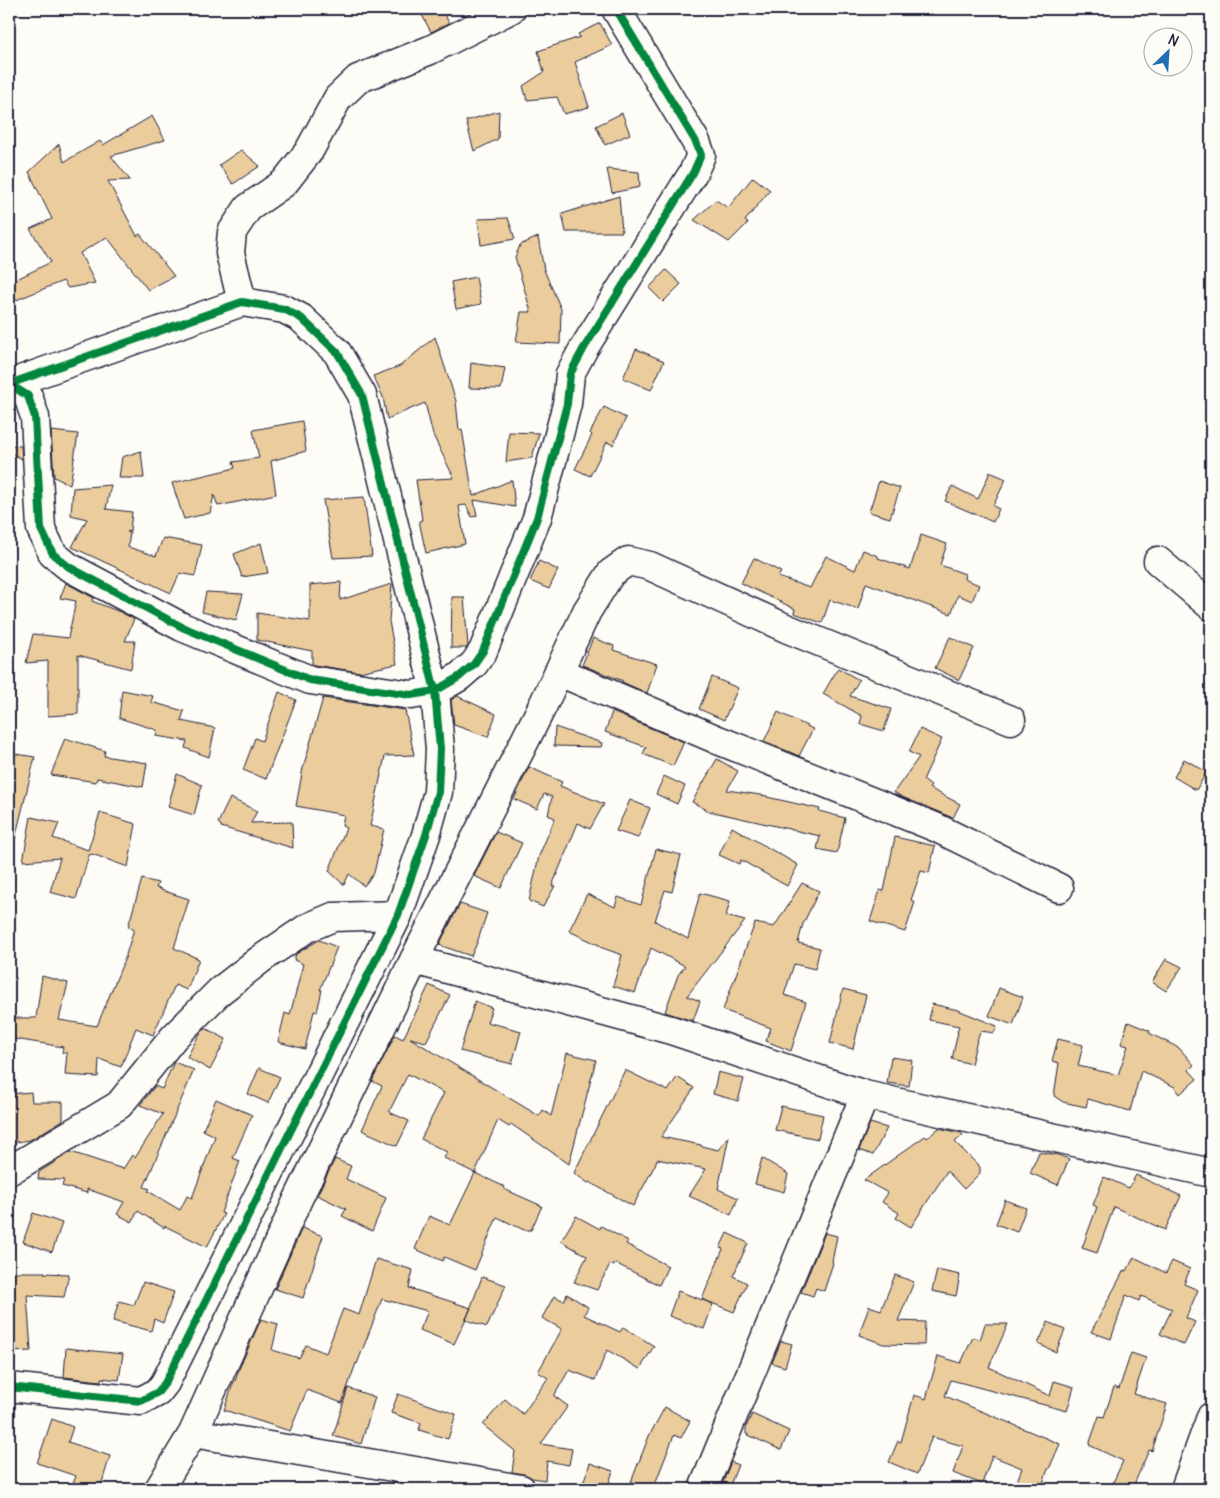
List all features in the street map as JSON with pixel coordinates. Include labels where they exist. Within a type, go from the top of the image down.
[{"type":"street","points":[[242,302],[230,253],[232,232],[248,208],[284,183],[309,151],[338,98],[358,78],[430,50],[511,9]]},
{"type":"street","points":[[9,384],[28,396],[35,416],[41,529],[53,554],[69,567],[182,627],[310,680],[411,695],[435,691],[459,677],[474,664],[483,651],[537,518],[567,404],[570,374],[584,348],[694,173],[700,156],[696,142],[616,9]]},
{"type":"street","points":[[9,384],[242,302],[284,309],[301,318],[337,352],[362,395],[435,691],[440,749],[438,792],[426,835],[398,915],[165,1383],[158,1392],[141,1401],[9,1387]]},
{"type":"street","points":[[1158,561],[1211,606]]},
{"type":"street","points":[[159,1489],[193,1433],[298,1199],[414,960],[588,611],[611,573],[628,562],[650,566],[788,629],[1011,720]]},
{"type":"street","points":[[559,672],[718,740],[935,827],[1059,888]]},
{"type":"street","points":[[9,1171],[119,1105],[174,1037],[220,991],[261,959],[307,928],[334,917],[398,915]]},
{"type":"street","points":[[414,960],[671,1030],[865,1095],[1211,1173]]},
{"type":"street","points":[[703,1489],[865,1095]]},
{"type":"street","points":[[1185,1489],[1211,1417]]},
{"type":"street","points":[[193,1433],[520,1489]]},
{"type":"building","points":[[434,9],[442,9],[449,23],[431,32],[422,15]]},
{"type":"building","points":[[600,23],[612,45],[575,62],[589,107],[564,114],[557,97],[527,100],[523,86],[544,72],[538,51],[580,37],[578,34]]},
{"type":"building","points":[[499,111],[498,139],[474,151],[466,121]]},
{"type":"building","points":[[622,113],[630,134],[605,145],[596,126]]},
{"type":"building","points":[[152,116],[165,140],[111,156],[130,180],[108,181],[137,236],[140,234],[174,276],[148,290],[107,237],[80,253],[95,283],[68,288],[63,281],[9,303],[9,283],[51,262],[30,229],[52,219],[29,172],[59,144],[64,162],[100,141],[103,145]]},
{"type":"building","points":[[241,150],[260,166],[233,184],[219,165]]},
{"type":"building","points":[[607,169],[639,172],[640,187],[612,193]]},
{"type":"building","points":[[753,177],[770,190],[745,221],[748,223],[729,242],[694,220],[716,200],[728,208]]},
{"type":"building","points":[[619,196],[622,232],[566,232],[562,214]]},
{"type":"building","points":[[508,218],[515,239],[481,245],[478,219]]},
{"type":"building","points":[[538,237],[544,270],[561,309],[560,344],[516,342],[521,312],[531,312],[515,257],[520,245]]},
{"type":"building","points":[[666,270],[681,284],[663,302],[649,288]]},
{"type":"building","points":[[476,277],[481,304],[456,309],[451,282]]},
{"type":"building","points":[[435,337],[456,401],[459,430],[462,429],[473,496],[512,480],[515,507],[474,500],[477,516],[472,517],[466,505],[459,506],[465,544],[426,553],[419,521],[422,520],[416,480],[454,478],[433,435],[425,403],[387,419],[383,397],[373,376],[400,366]]},
{"type":"building","points":[[636,349],[664,361],[651,390],[623,378]]},
{"type":"building","points":[[471,363],[505,368],[501,389],[469,388]]},
{"type":"building","points":[[604,407],[626,418],[613,445],[607,442],[590,476],[575,469],[592,435],[590,433]]},
{"type":"building","points":[[302,421],[306,451],[271,461],[276,494],[218,506],[214,495],[210,513],[184,519],[172,483],[235,468],[233,462],[259,458],[253,430]]},
{"type":"building","points":[[51,431],[78,434],[70,485],[54,477]]},
{"type":"building","points":[[509,432],[539,433],[532,458],[506,462]]},
{"type":"building","points":[[9,445],[21,446],[22,459],[9,452]]},
{"type":"building","points":[[141,451],[144,478],[119,478],[122,457]]},
{"type":"building","points":[[990,472],[1006,479],[993,506],[999,509],[993,522],[945,501],[952,486],[978,499]]},
{"type":"building","points":[[879,481],[900,488],[890,518],[869,512]]},
{"type":"building","points":[[111,485],[106,509],[132,512],[130,531],[127,532],[130,532],[128,547],[156,556],[163,538],[202,545],[195,576],[180,573],[171,593],[72,547],[87,519],[71,515],[73,488]]},
{"type":"building","points":[[364,497],[372,556],[333,558],[323,500]]},
{"type":"building","points":[[921,535],[947,544],[940,565],[965,574],[964,579],[979,585],[972,601],[958,595],[951,614],[866,583],[858,609],[830,600],[822,623],[794,613],[795,609],[741,583],[754,558],[781,572],[778,577],[810,588],[826,556],[855,570],[863,550],[878,556],[878,558],[910,569]]},
{"type":"building","points":[[261,543],[268,573],[242,577],[234,554]]},
{"type":"building","points":[[539,561],[558,570],[549,589],[530,581]]},
{"type":"building","points":[[341,582],[340,600],[392,584],[389,621],[397,664],[359,672],[314,665],[312,664],[312,651],[257,640],[257,613],[310,621],[310,585]]},
{"type":"building","points":[[66,583],[94,598],[92,601],[134,619],[125,641],[135,641],[131,669],[78,655],[78,714],[48,716],[48,661],[26,663],[33,634],[68,638],[76,601],[60,598]]},
{"type":"building","points":[[206,592],[243,594],[236,620],[202,612]]},
{"type":"building","points":[[452,597],[464,597],[468,646],[466,648],[451,648]]},
{"type":"building","points":[[950,637],[974,648],[959,680],[935,668]]},
{"type":"building","points":[[593,638],[614,646],[613,650],[657,664],[647,693],[623,681],[582,665]]},
{"type":"building","points":[[838,668],[859,680],[850,696],[891,709],[884,731],[860,724],[862,716],[823,694]]},
{"type":"building","points":[[712,677],[738,688],[724,720],[699,709]]},
{"type":"building","points":[[122,690],[153,696],[151,702],[184,711],[181,721],[215,728],[209,757],[185,748],[187,741],[156,736],[157,730],[119,718]]},
{"type":"building","points":[[279,692],[296,700],[266,779],[243,770],[255,738],[262,741]]},
{"type":"building","points":[[457,696],[496,714],[488,737],[454,725],[451,700]]},
{"type":"building","points":[[323,698],[405,710],[414,755],[385,756],[370,826],[384,829],[374,873],[364,886],[349,874],[344,885],[329,871],[346,828],[342,826],[344,815],[296,806],[303,768]]},
{"type":"building","points":[[612,712],[684,742],[673,766],[643,754],[646,747],[605,732]]},
{"type":"building","points":[[778,712],[813,729],[799,756],[764,741]]},
{"type":"building","points":[[555,727],[602,743],[601,747],[554,746]]},
{"type":"building","points":[[920,729],[942,739],[923,780],[931,786],[929,788],[960,804],[953,818],[894,792],[919,757],[909,752]]},
{"type":"building","points":[[65,738],[105,751],[104,756],[147,763],[143,787],[97,778],[96,782],[51,775]]},
{"type":"building","points":[[9,753],[35,757],[15,839],[9,838]]},
{"type":"building","points":[[717,759],[738,771],[727,790],[767,796],[820,809],[819,811],[845,818],[837,853],[817,849],[820,836],[709,811],[692,802]]},
{"type":"building","points":[[1184,759],[1207,772],[1196,790],[1174,777]]},
{"type":"building","points":[[529,767],[562,782],[560,786],[604,804],[590,829],[578,823],[552,886],[555,886],[543,907],[529,901],[539,856],[555,818],[548,815],[552,797],[544,794],[537,809],[514,799]]},
{"type":"building","points":[[177,774],[202,785],[194,815],[168,807]]},
{"type":"building","points":[[664,776],[685,786],[677,804],[656,794]]},
{"type":"building","points":[[230,798],[257,811],[251,823],[292,822],[293,848],[221,827],[218,823]]},
{"type":"building","points":[[630,800],[650,808],[638,838],[616,831]]},
{"type":"building","points":[[100,813],[136,824],[128,867],[92,854],[89,855],[76,899],[50,892],[60,858],[23,861],[31,817],[59,823],[53,838],[88,850]]},
{"type":"building","points":[[732,827],[798,865],[787,886],[741,860],[739,864],[719,855]]},
{"type":"building","points":[[496,832],[522,843],[501,888],[474,876]]},
{"type":"building","points":[[895,837],[935,846],[929,873],[921,871],[911,900],[915,902],[905,932],[870,921],[880,890],[884,891]]},
{"type":"building","points":[[656,849],[681,855],[672,892],[665,890],[655,921],[688,939],[700,893],[730,901],[726,916],[745,921],[687,996],[700,1001],[693,1021],[665,1012],[678,975],[685,966],[651,948],[635,993],[613,986],[622,955],[600,947],[569,931],[587,894],[615,907],[618,897],[641,905]]},
{"type":"building","points":[[142,879],[158,883],[156,888],[189,899],[174,948],[199,959],[187,990],[175,985],[153,1035],[136,1028],[121,1067],[99,1059],[98,1077],[65,1075],[67,1053],[62,1053],[63,1047],[9,1038],[9,1018],[36,1018],[42,976],[68,983],[59,1020],[97,1026],[125,958],[134,929],[128,927]]},
{"type":"building","points":[[802,883],[819,891],[803,924],[798,943],[820,948],[815,969],[794,964],[784,995],[806,1002],[791,1051],[766,1041],[771,1028],[723,1010],[755,923],[774,927]]},
{"type":"building","points":[[460,904],[487,913],[471,956],[439,945]]},
{"type":"building","points":[[319,940],[337,947],[320,990],[322,990],[317,1012],[314,1011],[305,1049],[278,1042],[285,1013],[290,1015],[303,964],[294,960],[296,954]]},
{"type":"building","points":[[1166,959],[1182,967],[1166,991],[1152,982]]},
{"type":"building","points":[[429,985],[450,995],[426,1042],[410,1038],[539,1116],[543,1110],[551,1116],[567,1053],[596,1060],[569,1164],[511,1124],[509,1127],[498,1120],[475,1173],[444,1158],[447,1152],[421,1139],[444,1093],[408,1074],[389,1112],[409,1121],[397,1146],[362,1130],[382,1086],[372,1081],[395,1035],[403,1039]]},
{"type":"building","points":[[999,988],[1023,997],[1013,1025],[989,1016]]},
{"type":"building","points":[[843,989],[866,995],[853,1049],[830,1043]]},
{"type":"building","points":[[475,1001],[492,1008],[487,1022],[521,1031],[512,1064],[460,1051]]},
{"type":"building","points":[[932,1004],[958,1010],[997,1026],[994,1033],[981,1031],[971,1064],[952,1059],[959,1026],[929,1020]]},
{"type":"building","points":[[1128,1022],[1150,1031],[1149,1033],[1179,1048],[1194,1065],[1189,1070],[1197,1079],[1180,1094],[1175,1087],[1141,1071],[1130,1111],[1088,1099],[1086,1107],[1063,1102],[1054,1096],[1059,1063],[1052,1061],[1058,1039],[1083,1045],[1078,1066],[1118,1075],[1128,1046],[1121,1044]]},
{"type":"building","points":[[205,1028],[226,1039],[210,1070],[187,1057]]},
{"type":"building","points":[[891,1057],[912,1060],[909,1086],[887,1083]]},
{"type":"building","points":[[174,1062],[194,1070],[144,1187],[150,1189],[148,1191],[180,1210],[187,1196],[192,1198],[215,1136],[203,1130],[216,1099],[252,1115],[233,1158],[240,1161],[221,1213],[224,1214],[207,1247],[165,1226],[164,1228],[138,1211],[132,1222],[117,1214],[124,1202],[87,1189],[87,1193],[62,1186],[64,1180],[38,1179],[39,1172],[71,1152],[123,1169],[132,1155],[135,1158],[163,1114],[140,1105],[155,1086],[162,1089]]},
{"type":"building","points":[[259,1068],[280,1077],[268,1103],[248,1094]]},
{"type":"building","points":[[625,1070],[668,1091],[677,1077],[694,1088],[661,1137],[718,1150],[729,1136],[718,1189],[738,1198],[731,1215],[689,1196],[706,1169],[657,1159],[633,1206],[588,1183],[574,1173]]},
{"type":"building","points":[[718,1072],[744,1079],[738,1101],[713,1094]]},
{"type":"building","points":[[31,1092],[32,1102],[63,1102],[63,1120],[30,1140],[9,1143],[9,1094]]},
{"type":"building","points":[[781,1106],[823,1115],[818,1139],[775,1130]]},
{"type":"building","points":[[870,1123],[887,1128],[873,1155],[859,1150]]},
{"type":"building","points":[[939,1128],[963,1135],[955,1142],[980,1167],[980,1173],[964,1189],[947,1171],[911,1227],[896,1218],[899,1213],[882,1202],[888,1193],[864,1180]]},
{"type":"building","points":[[1039,1152],[1069,1159],[1058,1185],[1030,1173]]},
{"type":"building","points":[[762,1158],[788,1174],[784,1192],[755,1184]]},
{"type":"building","points":[[335,1159],[351,1166],[346,1179],[386,1198],[372,1231],[342,1216],[346,1209],[317,1195]]},
{"type":"building","points":[[475,1173],[505,1187],[504,1189],[542,1206],[531,1230],[524,1230],[497,1217],[475,1270],[444,1257],[443,1261],[415,1249],[429,1216],[450,1225]]},
{"type":"building","points":[[1136,1175],[1181,1196],[1165,1230],[1114,1207],[1097,1253],[1082,1248],[1097,1207],[1093,1205],[1104,1177],[1129,1188]]},
{"type":"building","points":[[1005,1200],[1026,1208],[1017,1232],[996,1224]]},
{"type":"building","points":[[33,1213],[62,1223],[52,1252],[23,1242]]},
{"type":"building","points":[[576,1216],[600,1229],[601,1226],[628,1241],[626,1244],[668,1266],[659,1285],[615,1263],[614,1266],[610,1264],[597,1290],[574,1282],[587,1256],[561,1241]]},
{"type":"building","points":[[302,1228],[323,1236],[303,1298],[275,1289]]},
{"type":"building","points":[[727,1233],[748,1243],[733,1276],[747,1283],[734,1312],[702,1299],[723,1249],[720,1248]]},
{"type":"building","points":[[825,1233],[837,1236],[833,1263],[824,1291],[816,1288],[813,1296],[801,1292]]},
{"type":"building","points":[[1134,1257],[1166,1273],[1172,1261],[1190,1269],[1184,1284],[1198,1290],[1186,1318],[1195,1322],[1184,1345],[1160,1334],[1172,1309],[1141,1296],[1139,1301],[1126,1295],[1111,1339],[1091,1332],[1124,1270],[1127,1271]]},
{"type":"building","points":[[376,1259],[413,1270],[409,1288],[471,1308],[454,1344],[420,1330],[428,1311],[382,1299],[342,1403],[307,1390],[290,1431],[224,1410],[234,1381],[261,1319],[278,1324],[272,1350],[299,1358],[306,1345],[326,1353],[343,1309],[359,1315]]},
{"type":"building","points":[[937,1270],[960,1275],[956,1296],[932,1291]]},
{"type":"building","points":[[9,1272],[69,1274],[64,1297],[27,1295],[31,1351],[10,1352]]},
{"type":"building","points":[[895,1275],[914,1282],[898,1321],[925,1322],[924,1345],[883,1344],[859,1335],[869,1306],[881,1310]]},
{"type":"building","points":[[482,1277],[506,1285],[487,1327],[466,1320]]},
{"type":"building","points":[[143,1282],[174,1292],[163,1323],[154,1319],[151,1331],[113,1321],[119,1301],[134,1305]]},
{"type":"building","points":[[678,1291],[713,1304],[704,1329],[669,1316]]},
{"type":"building","points":[[567,1294],[588,1307],[584,1315],[620,1332],[623,1327],[654,1346],[640,1369],[607,1350],[595,1380],[569,1370],[554,1396],[568,1406],[541,1444],[572,1449],[569,1465],[547,1461],[545,1480],[532,1478],[524,1474],[512,1472],[515,1451],[483,1425],[505,1399],[523,1414],[548,1378],[538,1372],[562,1329],[542,1318],[554,1296],[564,1301]]},
{"type":"building","points":[[1048,1322],[1065,1330],[1056,1352],[1038,1344]]},
{"type":"building","points":[[985,1324],[1008,1324],[989,1367],[1050,1396],[1054,1381],[1074,1387],[1067,1411],[951,1380],[945,1396],[1060,1444],[1041,1489],[1014,1489],[1022,1468],[992,1456],[982,1484],[953,1473],[963,1446],[932,1437],[917,1474],[889,1462],[898,1441],[901,1442],[914,1395],[926,1399],[938,1356],[961,1363],[973,1337],[980,1340]]},
{"type":"building","points":[[781,1341],[792,1344],[785,1367],[772,1363]]},
{"type":"building","points":[[66,1348],[123,1354],[119,1380],[101,1378],[101,1381],[64,1377]]},
{"type":"building","points":[[1131,1353],[1146,1358],[1134,1394],[1167,1404],[1152,1451],[1149,1450],[1132,1489],[1110,1489],[1123,1461],[1089,1445],[1099,1416],[1104,1417],[1114,1387],[1119,1389]]},
{"type":"building","points":[[348,1388],[375,1397],[361,1444],[333,1436]]},
{"type":"building","points":[[398,1394],[456,1414],[448,1439],[419,1430],[421,1423],[391,1413]]},
{"type":"building","points":[[665,1407],[690,1421],[681,1438],[674,1435],[653,1489],[648,1489],[631,1482],[649,1436]]},
{"type":"building","points":[[752,1414],[789,1431],[781,1450],[746,1434],[746,1427]]},
{"type":"building","points":[[52,1419],[73,1427],[68,1442],[110,1456],[100,1489],[71,1489],[76,1476],[37,1463]]},
{"type":"building","points":[[731,1462],[738,1465],[730,1485],[723,1482]]},
{"type":"building","points":[[590,1463],[613,1471],[607,1489],[583,1483]]},
{"type":"cycle path","points":[[9,384],[28,396],[35,417],[41,529],[53,554],[69,567],[182,627],[310,680],[411,695],[435,691],[459,677],[474,664],[483,651],[537,518],[567,404],[570,374],[584,348],[693,173],[701,155],[696,142],[616,9]]},
{"type":"cycle path","points":[[9,384],[242,302],[284,309],[301,318],[337,352],[362,395],[435,691],[440,749],[438,792],[426,835],[398,915],[165,1383],[158,1392],[141,1401],[9,1387]]}]
